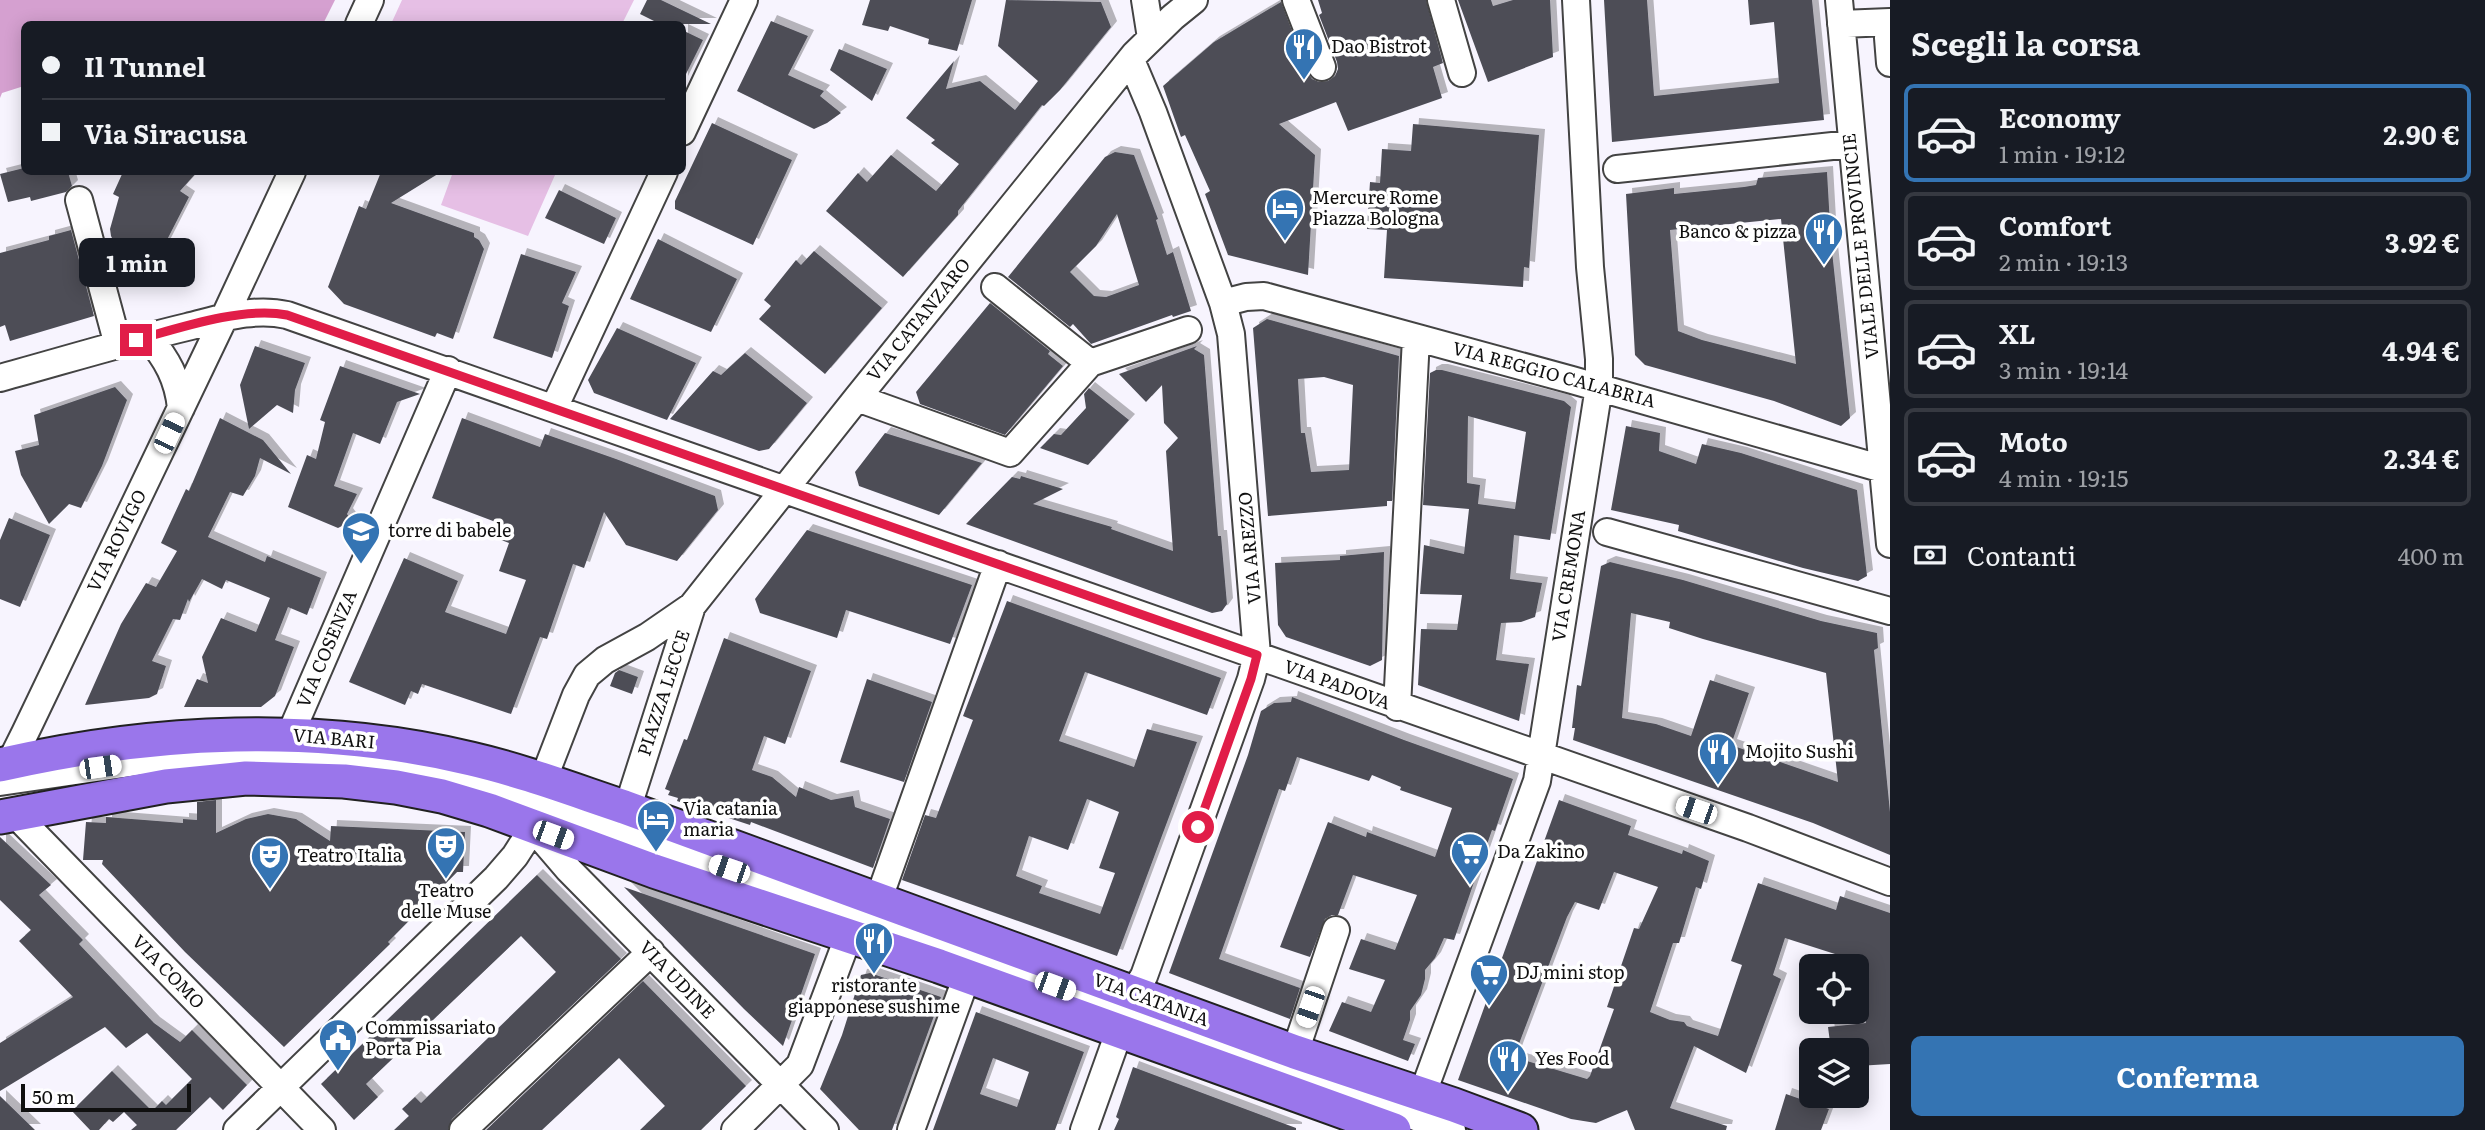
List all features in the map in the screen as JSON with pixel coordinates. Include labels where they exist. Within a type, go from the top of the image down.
[{"type":"main road","name":"VIA BARI","points":[[2,772],[90,749],[227,735],[290,735],[427,750],[540,778],[624,807]]},
{"type":"main road","points":[[5,811],[197,781],[292,778],[367,783],[417,791],[473,805],[533,828]]},
{"type":"main road","name":"VIA CATANIA","points":[[624,807],[878,901],[1126,1012],[1410,1118],[1521,1130]]},
{"type":"main road","name":"VIA CATANIA","points":[[533,828],[643,868],[967,976],[1295,1052],[1410,1118]]},
{"type":"street","points":[[360,21],[370,0]]},
{"type":"street","points":[[686,123],[744,0]]},
{"type":"street","points":[[1145,0],[1151,38]]},
{"type":"street","name":"VIA CATANZARO","points":[[692,606],[1131,60],[1151,38],[1194,0]]},
{"type":"street","points":[[1296,0],[1322,67]]},
{"type":"street","points":[[1441,0],[1462,73]]},
{"type":"street","name":"VIA CREMONA","points":[[1410,1118],[1537,781],[1599,387],[1600,359],[1590,267],[1576,0]]},
{"type":"street","name":"VIALE DELLE PROVINCIE","points":[[1890,22],[1840,12],[1851,144],[1886,469],[1890,544]]},
{"type":"street","points":[[1890,29],[1890,63]]},
{"type":"street","name":"VIA AREZZO","points":[[1084,1130],[1126,1012],[1144,976],[1251,679],[1257,655],[1233,354],[1223,303],[1153,112],[1131,60]]},
{"type":"street","points":[[1617,169],[1851,144]]},
{"type":"street","name":"VIA ROVIGO","points":[[2,772],[181,408],[291,175]]},
{"type":"street","points":[[554,408],[663,175]]},
{"type":"street","points":[[79,200],[118,345]]},
{"type":"street","points":[[995,287],[1090,363]]},
{"type":"street","name":"VIA REGGIO CALABRIA","points":[[1223,303],[1246,297],[1265,296],[1886,469]]},
{"type":"street","name":"VIA PADOVA","points":[[0,378],[224,318],[260,312],[287,315],[1257,655],[1397,707],[1748,828],[1890,882]]},
{"type":"street","points":[[857,398],[1010,453],[1090,363],[1188,330]]},
{"type":"street","points":[[148,337],[164,356],[173,373],[181,408]]},
{"type":"street","points":[[1397,707],[1416,338]]},
{"type":"street","name":"VIA COSENZA","points":[[290,735],[448,370]]},
{"type":"street","points":[[1607,532],[1890,611]]},
{"type":"street","points":[[878,901],[999,564]]},
{"type":"street","name":"PIAZZA LECCE","points":[[540,778],[553,758],[576,695],[587,676],[605,660],[692,606]]},
{"type":"street","name":"PIAZZA LECCE","points":[[624,807],[632,794],[692,606]]},
{"type":"street","name":"VIA BARI","points":[[2,772],[43,775],[151,760],[254,756],[337,760],[376,765],[484,787],[588,820]]},
{"type":"street","name":"VIA BARI","points":[[5,811],[43,775]]},
{"type":"street","points":[[484,787],[521,786],[540,778]]},
{"type":"street","points":[[237,1130],[505,869],[533,828],[614,814],[624,807]]},
{"type":"street","name":"VIA COMO","points":[[5,811],[322,1130]]},
{"type":"street","name":"VIA CATANIA","points":[[588,820],[1126,1012]]},
{"type":"street","name":"VIA UDINE","points":[[533,828],[561,862],[825,1130]]},
{"type":"street","points":[[1295,1052],[1336,930]]},
{"type":"street","points":[[735,1130],[781,1087],[800,1065],[849,935]]},
{"type":"street","points":[[463,1130],[650,952]]},
{"type":"street","points":[[911,1130],[967,976]]},
{"type":"street","name":"VIA CATANIA","points":[[1410,1118],[1452,1130]]},
{"type":"shaded area","points":[[0,0],[335,0],[324,21],[21,21],[21,87],[2,93],[0,98]]},
{"type":"shaded area","points":[[402,0],[634,0],[624,21],[392,21]]},
{"type":"shaded area","points":[[452,175],[555,175],[528,236],[441,205]]},
{"type":"building","points":[[647,0],[661,0],[711,24],[654,21],[640,14]]},
{"type":"building","points":[[870,0],[972,0],[957,51],[928,44],[929,39],[890,26],[888,31],[862,25]]},
{"type":"building","points":[[1006,0],[1101,2],[1111,27],[1060,90],[1042,105],[958,211],[958,215],[903,277],[826,211],[858,173],[867,182],[891,155],[936,191],[959,164],[931,143],[935,140],[906,118],[954,61],[946,89],[980,81],[1015,110],[1038,81],[998,46]]},
{"type":"building","points":[[1318,0],[1426,0],[1443,63],[1433,67],[1442,98],[1348,131],[1336,102],[1279,124],[1315,155],[1308,275],[1228,255],[1205,194],[1210,191],[1185,135],[1181,137],[1163,86],[1214,42],[1281,2],[1308,73],[1312,79],[1319,82],[1328,81],[1335,76],[1338,69],[1319,15],[1322,13]]},
{"type":"building","points":[[1458,0],[1491,0],[1493,6],[1513,0],[1550,0],[1553,57],[1488,82]]},
{"type":"building","points":[[1604,0],[1647,0],[1654,96],[1779,83],[1774,22],[1750,25],[1748,0],[1812,0],[1824,120],[1612,142]]},
{"type":"building","points":[[771,21],[808,36],[788,75],[824,91],[820,96],[841,113],[827,123],[814,129],[737,91]]},
{"type":"building","points":[[686,32],[703,40],[686,74]]},
{"type":"building","points":[[839,49],[887,69],[872,101],[830,70]]},
{"type":"building","points":[[712,123],[792,160],[753,245],[675,209],[675,201]]},
{"type":"building","points":[[1413,124],[1539,135],[1529,268],[1524,267],[1523,287],[1384,278],[1387,230],[1367,229],[1370,182],[1380,183],[1382,149],[1411,151]]},
{"type":"building","points":[[1115,152],[1134,155],[1158,219],[1156,220],[1167,255],[1173,252],[1191,311],[1173,317],[1172,315],[1091,344],[1073,324],[1070,327],[1008,277],[1105,157]],"holes":[[[1117,214],[1139,285],[1106,297],[1094,296],[1070,272],[1096,246]]]},
{"type":"building","points":[[21,169],[21,175],[69,175],[72,186],[66,192],[31,201],[30,197],[8,202],[0,174]]},
{"type":"building","points":[[1827,172],[1831,242],[1850,418],[1841,426],[1774,401],[1645,365],[1635,355],[1626,194],[1674,188],[1674,194],[1744,187],[1756,185],[1758,178]],"holes":[[[1781,219],[1796,364],[1702,340],[1678,331],[1670,230]]]},
{"type":"building","points":[[122,175],[194,175],[180,191],[189,197],[149,275],[121,256],[111,236],[110,229],[119,197],[113,194]]},
{"type":"building","points":[[380,175],[436,175],[391,203],[474,233],[474,237],[484,249],[453,339],[437,333],[435,337],[344,304],[328,287],[359,206],[366,209]]},
{"type":"building","points":[[559,190],[616,218],[604,244],[545,218]]},
{"type":"building","points":[[71,230],[94,316],[10,341],[5,325],[0,327],[0,253],[49,240],[49,236]]},
{"type":"building","points":[[658,239],[737,279],[711,332],[630,299]]},
{"type":"building","points":[[814,251],[882,308],[825,374],[759,319],[771,306],[764,300],[796,260],[801,265]]},
{"type":"building","points":[[521,254],[576,272],[562,303],[569,306],[552,358],[493,338]]},
{"type":"building","points":[[990,303],[1050,351],[1048,354],[1063,366],[1005,435],[920,404],[916,392]]},
{"type":"building","points":[[1267,319],[1399,356],[1392,501],[1387,501],[1387,506],[1268,516],[1253,328]],"holes":[[[1324,377],[1353,385],[1349,470],[1311,472],[1305,433],[1301,433],[1298,379]]]},
{"type":"building","points":[[617,328],[696,363],[667,420],[594,393],[588,380]]},
{"type":"building","points":[[255,346],[305,363],[295,390],[293,413],[277,405],[249,429],[240,385]]},
{"type":"building","points":[[1197,346],[1194,349],[1204,355],[1218,536],[1221,536],[1227,604],[1222,611],[1212,613],[966,524],[1012,477],[1020,479],[1021,476],[1063,489],[1033,504],[1112,527],[1111,529],[1173,551],[1166,451],[1178,438],[1164,423],[1162,385],[1146,402],[1119,374]]},
{"type":"building","points":[[745,353],[807,403],[769,449],[759,451],[670,419],[713,371],[721,375]]},
{"type":"building","points":[[340,366],[420,394],[397,402],[380,444],[353,433],[334,486],[357,494],[347,514],[352,521],[338,528],[288,507],[307,455],[316,459],[325,422],[320,420]]},
{"type":"building","points":[[1442,370],[1564,401],[1571,407],[1550,540],[1514,535],[1510,579],[1542,583],[1535,617],[1521,622],[1501,623],[1496,660],[1529,664],[1519,721],[1418,685],[1421,629],[1457,630],[1462,595],[1420,594],[1424,545],[1464,554],[1469,509],[1423,505],[1430,373]],"holes":[[[1468,416],[1526,432],[1515,509],[1478,504],[1480,485],[1467,483]]]},
{"type":"building","points":[[115,387],[127,400],[102,466],[81,508],[69,504],[49,524],[21,475],[15,451],[39,445],[34,415]]},
{"type":"building","points":[[1089,388],[1129,420],[1088,465],[1040,448],[1054,434],[1061,435],[1086,408],[1084,394]]},
{"type":"building","points":[[220,418],[263,440],[291,474],[260,458],[255,476],[243,496],[230,492],[208,537],[265,562],[267,556],[321,578],[307,615],[288,607],[275,640],[294,647],[275,696],[261,707],[184,707],[197,679],[208,683],[202,657],[221,618],[256,632],[270,598],[226,580],[222,589],[202,579],[189,602],[188,599],[180,620],[173,619],[152,661],[166,666],[157,694],[149,698],[85,705],[121,624],[146,583],[156,587],[177,551],[161,543],[186,489],[189,491]]},
{"type":"building","points":[[462,418],[540,447],[545,434],[616,459],[715,496],[718,510],[677,561],[626,545],[604,512],[584,568],[573,564],[547,639],[540,637],[511,714],[422,684],[418,694],[411,691],[405,705],[349,682],[404,558],[458,581],[445,612],[506,634],[526,580],[499,571],[509,543],[496,538],[501,524],[432,498]]},
{"type":"building","points":[[1626,426],[1660,433],[1659,451],[1696,464],[1702,444],[1741,453],[1857,490],[1867,576],[1858,581],[1803,568],[1678,531],[1679,525],[1611,510]]},
{"type":"building","points":[[885,433],[982,463],[939,515],[859,486],[855,472]]},
{"type":"building","points":[[9,518],[50,535],[20,607],[0,599],[0,540]]},
{"type":"building","points":[[807,530],[972,585],[950,644],[846,610],[837,638],[760,613],[755,599]]},
{"type":"building","points":[[1384,552],[1382,660],[1370,666],[1286,637],[1278,625],[1275,563],[1340,560],[1340,556]]},
{"type":"building","points":[[1610,562],[1683,580],[1821,621],[1877,633],[1878,648],[1874,650],[1890,812],[1890,855],[1813,823],[1573,740],[1577,685],[1581,686],[1601,566]],"holes":[[[1631,613],[1670,622],[1669,628],[1826,673],[1838,782],[1731,745],[1749,693],[1710,680],[1691,736],[1656,724],[1622,718]]]},
{"type":"building","points":[[1007,601],[1221,678],[1207,715],[1085,672],[1059,741],[1134,767],[1147,729],[1197,742],[1117,956],[902,880],[925,815],[936,818],[973,720],[963,716]],"holes":[[[1087,799],[1119,812],[1099,868],[1115,873],[1100,914],[1039,893],[1042,886],[1016,876],[1029,836],[1068,850]]]},
{"type":"building","points":[[724,638],[811,671],[785,744],[764,736],[752,770],[772,777],[796,797],[799,787],[831,800],[853,796],[855,807],[890,819],[873,868],[751,822],[750,825],[677,801],[678,798],[668,795],[670,791],[665,789],[684,739],[687,740]]},
{"type":"building","points":[[619,670],[638,677],[632,694],[610,686]]},
{"type":"building","points":[[867,679],[932,702],[904,782],[840,762]]},
{"type":"building","points":[[1292,697],[1513,779],[1495,831],[1492,830],[1454,940],[1444,938],[1435,958],[1425,970],[1421,995],[1410,1011],[1410,1020],[1403,1040],[1415,1044],[1408,1061],[1329,1031],[1342,1002],[1371,1012],[1385,980],[1349,969],[1361,939],[1395,950],[1417,895],[1353,875],[1338,915],[1325,919],[1310,957],[1280,947],[1328,822],[1366,837],[1367,832],[1435,857],[1452,808],[1400,790],[1401,787],[1372,775],[1369,781],[1297,757],[1285,791],[1279,789],[1219,959],[1300,988],[1290,1019],[1169,973],[1248,755],[1261,711],[1274,703],[1291,702]]},
{"type":"building","points":[[216,800],[216,833],[246,819],[268,814],[296,819],[330,841],[331,826],[465,832],[463,872],[457,872],[388,942],[390,944],[284,1047],[185,952],[102,864],[103,860],[83,860],[86,822],[106,823],[106,817],[183,823],[183,819],[197,820],[197,802]]},
{"type":"building","points":[[1559,800],[1631,826],[1628,835],[1682,854],[1683,850],[1709,861],[1701,889],[1696,887],[1679,943],[1673,943],[1650,1012],[1684,1022],[1687,1026],[1718,1036],[1742,965],[1731,961],[1758,883],[1836,910],[1840,896],[1890,913],[1890,1064],[1869,1065],[1869,1038],[1829,1038],[1828,1027],[1869,1024],[1869,954],[1835,954],[1785,938],[1773,975],[1781,979],[1746,1073],[1694,1046],[1670,1108],[1727,1126],[1726,1130],[1635,1130],[1627,1110],[1596,1123],[1571,1119],[1458,1080]],"holes":[[[1614,872],[1658,887],[1639,929],[1634,928],[1607,1007],[1614,1009],[1590,1076],[1587,1079],[1514,1057],[1575,902],[1599,910]]]},
{"type":"building","points":[[0,837],[51,885],[39,895],[83,940],[79,944],[154,1023],[180,1042],[192,1030],[247,1085],[223,1110],[210,1097],[176,1130],[131,1130],[137,1125],[124,1112],[113,1122],[109,1119],[99,1130],[90,1130],[72,1111],[112,1071],[152,1111],[162,1101],[166,1105],[192,1079],[147,1033],[126,1048],[105,1027],[0,1091],[0,1043],[73,997],[19,941],[31,930],[0,900]]},
{"type":"building","points":[[537,875],[621,959],[452,1119],[448,1130],[394,1130],[409,1116],[402,1109],[415,1097],[421,1103],[556,972],[521,936],[366,1084],[378,1097],[354,1120],[321,1084]]},
{"type":"building","points":[[624,887],[815,954],[783,1046],[744,1009]]},
{"type":"building","points":[[870,973],[941,997],[892,1130],[859,1130],[820,1089],[842,1035],[861,975]]},
{"type":"building","points":[[643,981],[746,1086],[701,1130],[640,1130],[665,1106],[619,1058],[542,1130],[486,1130]]},
{"type":"building","points":[[976,1012],[1084,1052],[1055,1130],[933,1130]],"holes":[[[993,1058],[1029,1072],[1017,1107],[980,1094]]]},
{"type":"building","points":[[1133,1067],[1296,1128],[1296,1130],[1114,1130]]},
{"type":"building","points":[[1786,1094],[1799,1099],[1799,1108],[1829,1109],[1821,1130],[1775,1130]]},
{"type":"building","points":[[0,1096],[35,1130],[0,1130]]},
{"type":"place","name":"Dao Bistrot","points":[[1304,81]]},
{"type":"place","name":"Mercure Rome Piazza Bologna","points":[[1285,242]]},
{"type":"place","name":"Banco & pizza","points":[[1824,266]]},
{"type":"place","name":"torre di babele","points":[[361,565]]},
{"type":"place","name":"Mojito Sushi","points":[[1718,786]]},
{"type":"place","name":"Via catania maria","points":[[656,853]]},
{"type":"place","name":"Teatro delle Muse","points":[[446,880]]},
{"type":"place","name":"Da Zakino","points":[[1470,886]]},
{"type":"place","name":"Teatro Italia","points":[[270,890]]},
{"type":"place","name":"ristorante giapponese sushime","points":[[874,975]]},
{"type":"place","name":"DJ mini stop","points":[[1489,1007]]},
{"type":"place","name":"Commissariato Porta Pia","points":[[338,1072]]},
{"type":"place","name":"Yes Food","points":[[1508,1093]]},
{"type":"route","points":[[136,340],[245,313],[287,315],[1257,655],[1256,665],[1198,827]]}]
